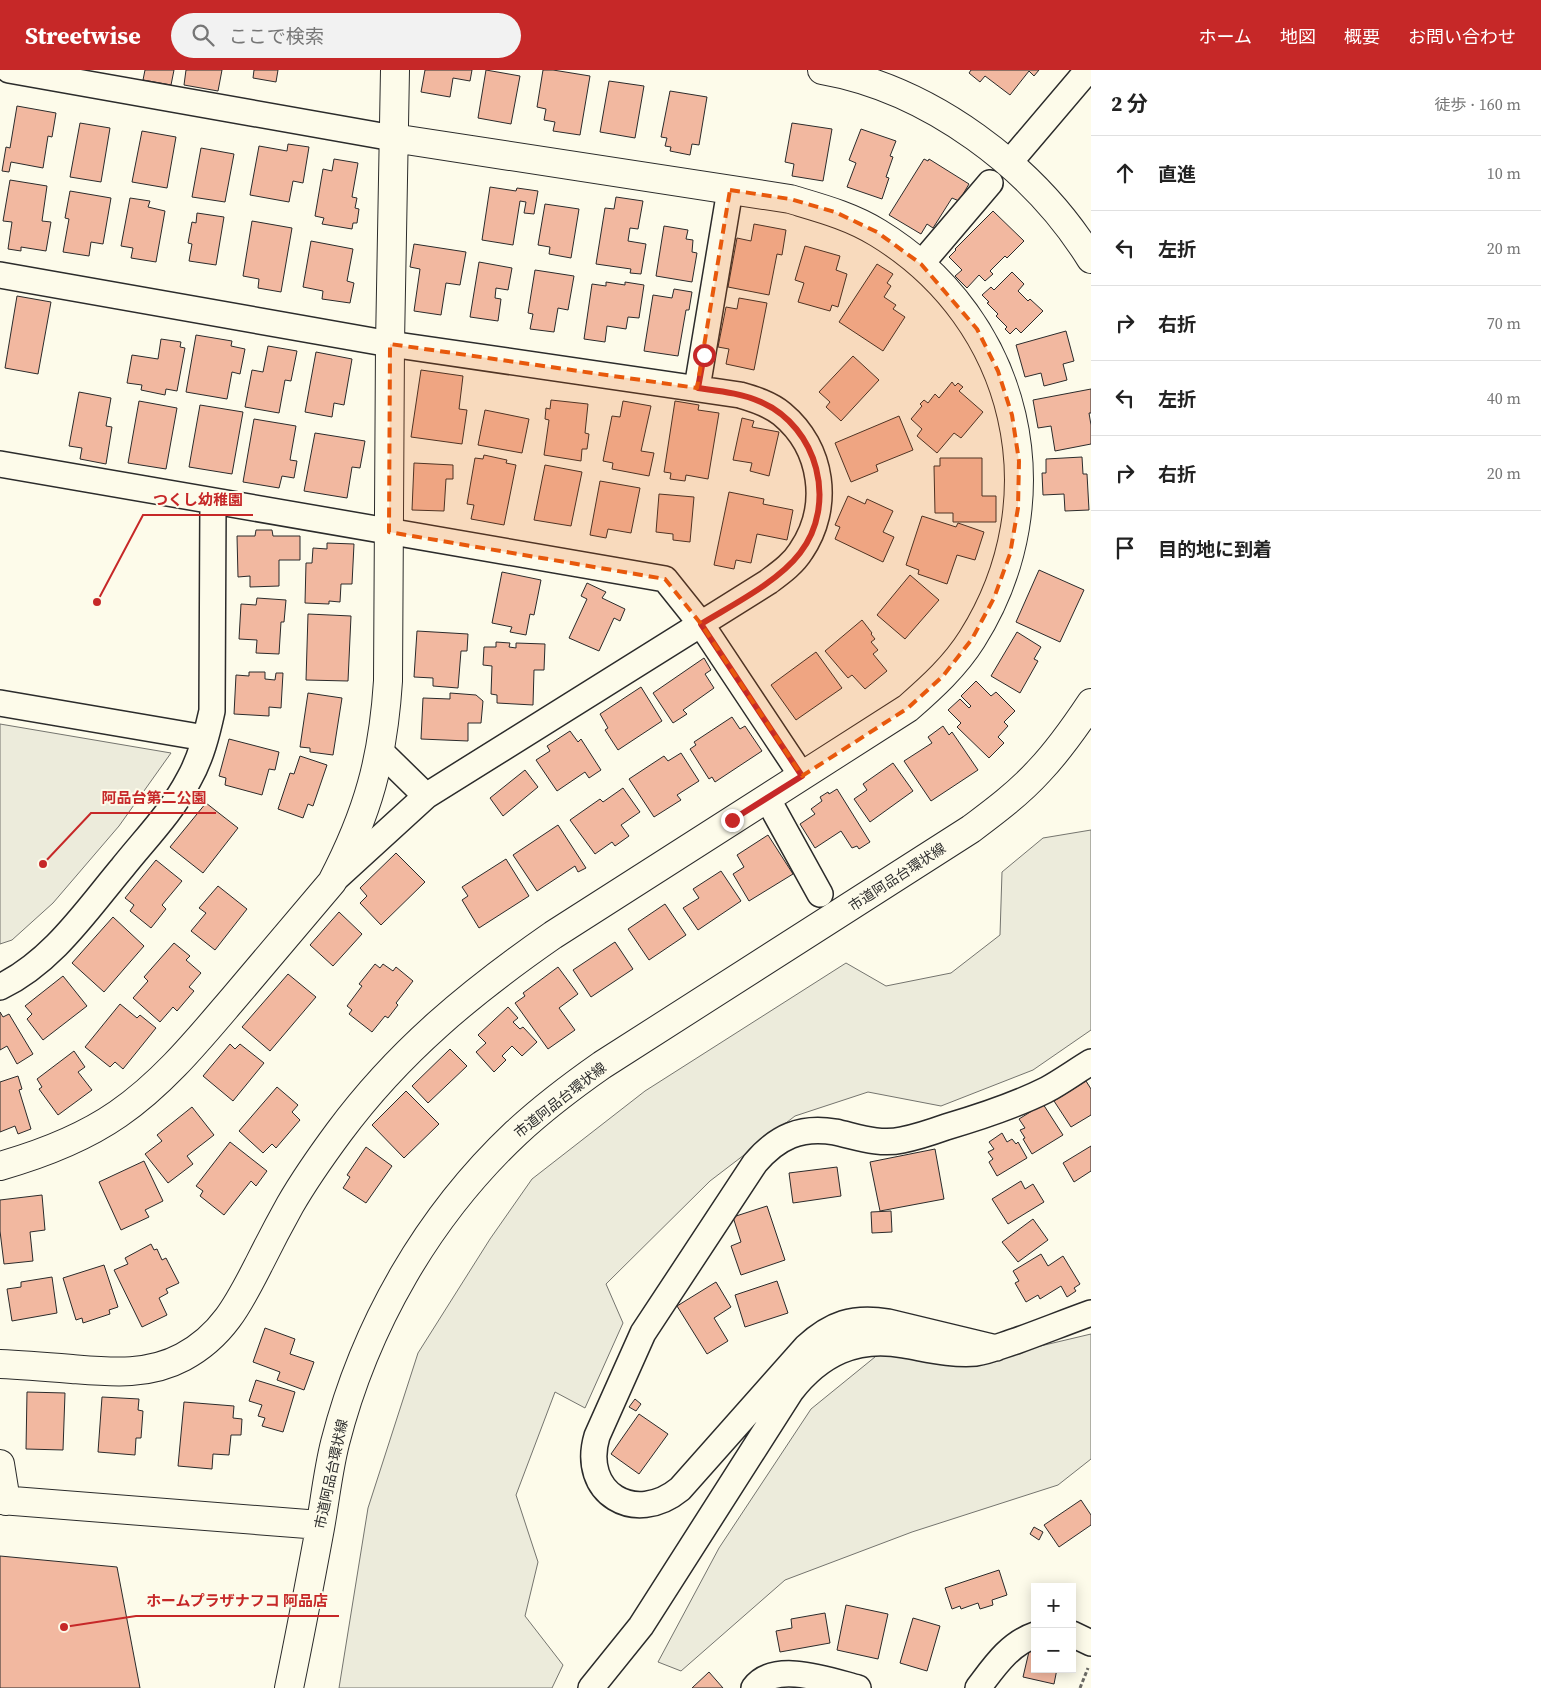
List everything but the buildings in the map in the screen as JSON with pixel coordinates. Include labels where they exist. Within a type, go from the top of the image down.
[{"type":"street","points":[[0,1364],[115,1372],[138,1371],[162,1367],[183,1358],[203,1345],[220,1330],[235,1311],[292,1203],[323,1154],[358,1108],[417,1043],[474,992],[553,935],[908,708],[943,676],[972,639],[994,598],[1010,554],[1018,508],[1019,471],[1012,415],[998,371],[976,329],[949,292],[921,264],[877,232],[835,212],[790,199],[393,138],[9,70]]},
{"type":"street","points":[[332,882],[362,819],[373,785],[380,751],[388,681],[390,344],[395,70]]},
{"type":"street","points":[[822,70],[870,83],[911,100],[950,120],[987,145],[1009,163],[1052,205],[1091,259]]},
{"type":"street","points":[[1009,163],[1088,70]]},
{"type":"street","points":[[921,264],[990,184]]},
{"type":"street","points":[[698,388],[730,190]]},
{"type":"street","points":[[0,275],[390,344],[740,395],[761,402],[781,413],[796,428],[809,447],[817,467],[820,490],[812,533],[801,553],[786,569],[426,796],[332,882],[184,1057],[152,1088],[117,1114],[79,1137],[39,1155],[0,1166]]},
{"type":"street","points":[[0,464],[665,579],[701,624],[802,776]]},
{"type":"street","points":[[0,987],[25,973],[56,946],[159,823],[190,779],[205,738],[212,711],[213,502]]},
{"type":"street","points":[[0,703],[205,738]]},
{"type":"street","name":"市道阿品台環状線","points":[[289,1688],[335,1445],[356,1375],[385,1308],[422,1245],[460,1194],[490,1159],[516,1133],[543,1109],[602,1065],[978,824],[1006,803],[1039,772],[1067,738],[1091,703]]},
{"type":"street","points":[[380,751],[426,796]]},
{"type":"street","points":[[767,798],[820,894]]},
{"type":"street","points":[[996,1348],[888,1322],[858,1320],[843,1323],[829,1329],[806,1347],[680,1489],[670,1497],[658,1503],[634,1505],[610,1494],[602,1485],[596,1473],[593,1461],[597,1436],[643,1333],[765,1151],[777,1142],[805,1131],[835,1132],[873,1141],[900,1141],[913,1138],[983,1116],[1046,1090],[1091,1062]]},
{"type":"street","points":[[591,1688],[640,1626],[791,1391],[820,1361],[839,1351],[859,1344],[880,1342],[960,1354],[978,1352],[996,1348],[1091,1313]]},
{"type":"street","points":[[0,1464],[3,1500],[320,1525]]},
{"type":"street","points":[[1076,1636],[1091,1643]]},
{"type":"street","points":[[978,1688],[1004,1655],[1022,1640],[1031,1637]]},
{"type":"street","points":[[754,1688],[760,1681],[795,1673],[858,1688]]},
{"type":"path","points":[[1080,1688],[1091,1662]]},
{"type":"highlighted area","points":[[730,190],[790,199],[835,212],[877,232],[921,264],[977,329],[998,371],[1012,415],[1019,461],[1018,508],[1010,554],[994,598],[972,639],[943,676],[908,708],[802,776],[701,624],[665,579],[389,532],[390,344],[697,388]]},
{"type":"shaded area","points":[[0,724],[171,753],[119,826],[53,903],[12,940],[0,944]]},
{"type":"shaded area","points":[[1091,830],[1091,1030],[1033,1070],[941,1106],[868,1092],[795,1116],[710,1181],[606,1284],[623,1323],[585,1408],[555,1392],[516,1495],[538,1562],[525,1616],[563,1665],[552,1688],[339,1688],[368,1508],[418,1353],[490,1239],[532,1179],[645,1091],[846,963],[886,986],[951,973],[1000,935],[1002,872],[1043,838]]},
{"type":"shaded area","points":[[1091,1334],[1091,1459],[1058,1485],[912,1532],[785,1580],[681,1671],[658,1662],[719,1548],[811,1409],[886,1348],[994,1357]]},
{"type":"place","name":"つくし幼稚園","points":[[97,602]]},
{"type":"place","name":"阿品台第二公園","points":[[43,864]]},
{"type":"place","name":"ホームプラザナフコ 阿品店","points":[[64,1627]]},
{"type":"route","points":[[704,355],[698,388],[740,395],[761,402],[781,413],[796,428],[809,447],[817,467],[820,490],[819,512],[812,533],[801,553],[786,569],[768,582],[701,624],[802,776],[732,820]]}]
